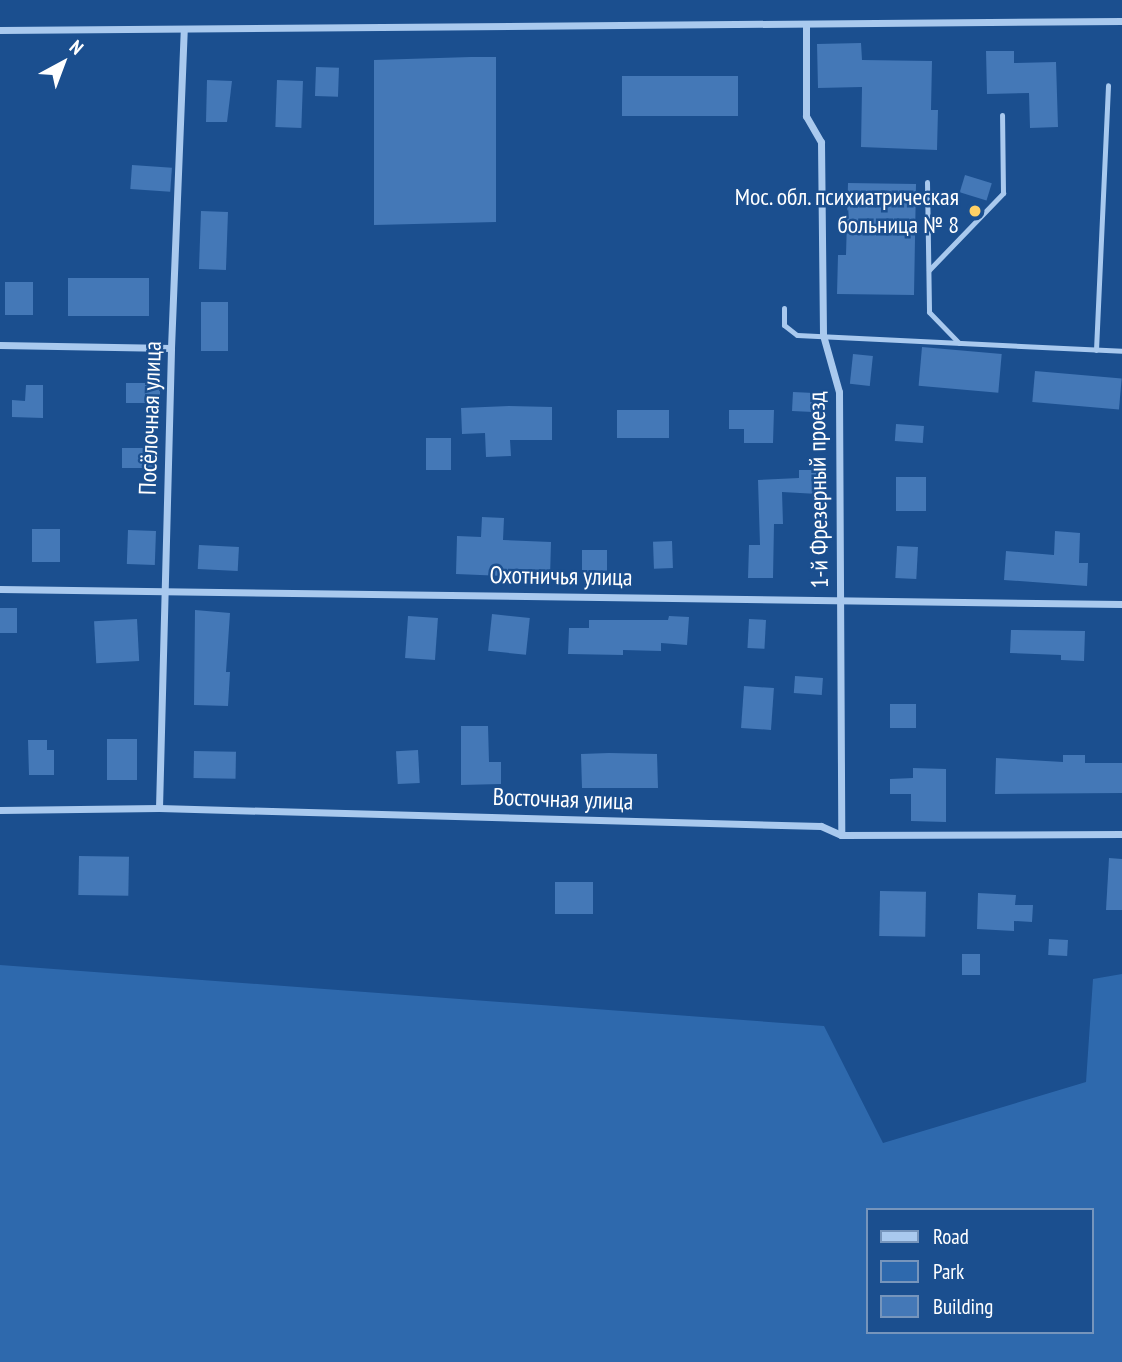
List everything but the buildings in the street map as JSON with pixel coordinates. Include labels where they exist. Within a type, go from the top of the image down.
[{"type":"street","points":[[0,30],[1122,21]]},
{"type":"street","name":"1-й Фрезерный проезд","points":[[806,24],[806,116],[821,142],[823,335],[839,392],[841,835]]},
{"type":"street","name":"Посёлочная улица","points":[[159,808],[171,348],[184,29]]},
{"type":"street","points":[[0,345],[171,348]]},
{"type":"street","name":"Охотничья улица","points":[[0,589],[1122,604]]},
{"type":"street","name":"Восточная улица","points":[[0,810],[159,808],[821,826],[841,835],[1122,834]]},
{"type":"lane","points":[[1096,350],[1108,85]]},
{"type":"lane","points":[[929,270],[1003,193],[1002,115]]},
{"type":"lane","points":[[927,182],[929,312],[959,343]]},
{"type":"lane","points":[[784,308],[784,325],[797,335],[1122,351]]},
{"type":"green space","points":[[0,965],[824,1026],[883,1143],[1086,1082],[1093,979],[1122,974],[1122,1362],[0,1362]]},
{"type":"place","name":"Мос. обл. психиатрическая больница № 8","points":[[975,211]]}]
